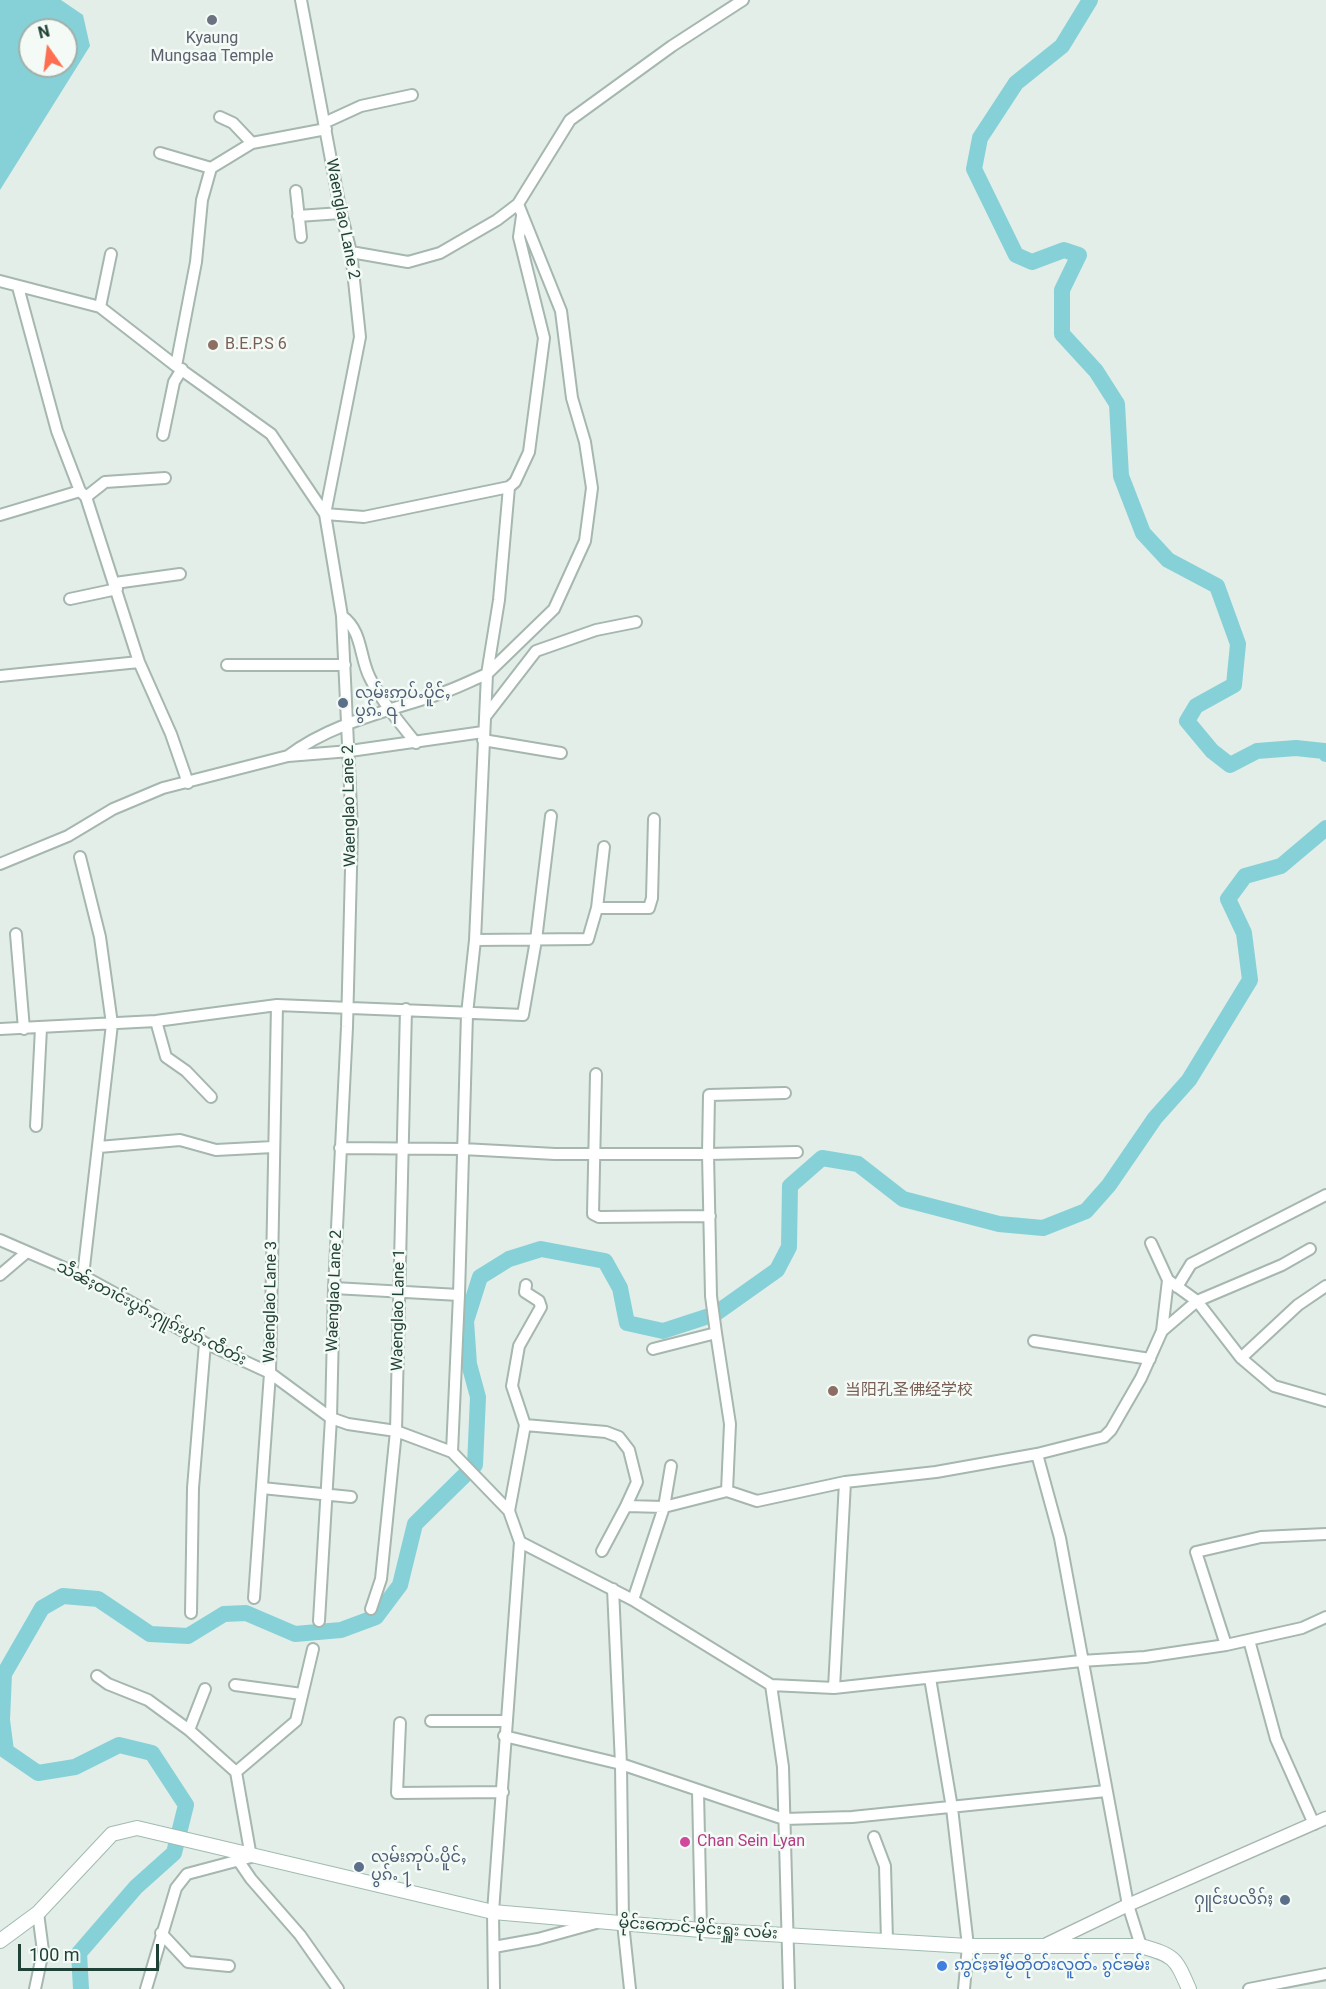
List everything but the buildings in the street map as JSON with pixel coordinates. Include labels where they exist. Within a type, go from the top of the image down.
[{"type":"main road","name":"မိုင်းကောင်-မိုင်းရှူး လမ်း","points":[[0,1941],[38,1913],[111,1834],[137,1828],[244,1858],[493,1912],[596,1923],[968,1946],[1047,1944],[1141,1946],[1167,1954],[1177,1961],[1189,1989]]},
{"type":"street","name":"Waenglao Lane 2","points":[[301,0],[341,213],[351,252],[360,337],[325,514],[342,616],[352,830],[348,1007],[334,1288],[331,1418],[319,1622]]},
{"type":"street","points":[[0,281],[100,307],[179,368],[271,434],[325,514],[364,517],[509,487],[515,482],[529,452],[544,338],[519,237],[520,209],[570,120],[672,46],[742,0]]},
{"type":"street","points":[[163,435],[179,368],[196,262],[202,200],[211,168],[252,143],[325,126],[361,106],[412,95]]},
{"type":"street","points":[[220,117],[233,123],[252,143]]},
{"type":"street","points":[[160,153],[211,168]]},
{"type":"street","points":[[296,191],[301,237]]},
{"type":"street","points":[[351,252],[408,262],[440,253],[520,209]]},
{"type":"street","points":[[288,756],[304,744],[348,723],[439,694],[487,674],[522,644],[554,609],[585,541],[592,488],[585,442],[572,398],[561,311],[520,209]]},
{"type":"street","points":[[298,216],[341,213]]},
{"type":"street","points":[[100,307],[111,254]]},
{"type":"street","points":[[18,287],[57,431],[83,494],[140,662],[171,734],[188,783]]},
{"type":"street","points":[[0,515],[83,494],[105,482],[165,478]]},
{"type":"street","points":[[452,1452],[467,1014],[475,940],[483,736],[487,674],[499,600],[509,487]]},
{"type":"street","points":[[70,599],[116,586],[180,574]]},
{"type":"street","points":[[342,616],[350,622],[358,636],[369,676],[389,710],[416,743]]},
{"type":"street","points":[[485,717],[536,651],[596,630],[636,622]]},
{"type":"street","points":[[0,676],[140,662]]},
{"type":"street","points":[[227,665],[345,665]]},
{"type":"street","points":[[0,864],[68,836],[113,809],[163,788],[288,756],[483,736],[561,753]]},
{"type":"street","points":[[0,1029],[156,1021],[277,1005],[523,1015],[536,940],[551,816]]},
{"type":"street","points":[[597,908],[649,908],[652,898],[654,819]]},
{"type":"street","points":[[475,940],[588,939],[597,908],[604,847]]},
{"type":"street","points":[[80,857],[100,937],[112,1024],[83,1276]]},
{"type":"street","points":[[16,934],[24,1029]]},
{"type":"street","name":"Waenglao Lane 3","points":[[254,1598],[270,1373],[277,1005]]},
{"type":"street","name":"Waenglao Lane 1","points":[[371,1609],[381,1580],[396,1431],[406,1009]]},
{"type":"street","points":[[156,1021],[166,1057],[211,1097]]},
{"type":"street","points":[[36,1126],[40,1028]]},
{"type":"street","points":[[596,1074],[591,1208],[593,1214],[599,1217],[710,1216]]},
{"type":"street","points":[[727,1491],[730,1424],[711,1296],[709,1095],[785,1093]]},
{"type":"street","points":[[99,1147],[180,1140],[216,1150],[273,1147]]},
{"type":"street","points":[[340,1148],[463,1149],[594,1154],[797,1152]]},
{"type":"street","points":[[626,1506],[664,1507],[727,1491],[757,1500],[845,1482],[936,1472],[1037,1454],[1104,1437],[1111,1430],[1150,1359],[1162,1331],[1173,1283],[1191,1264],[1326,1195]]},
{"type":"street","name":"သဵၼ်ႈတၢင်းပွၵ်ႉႁူၵ်းပွၵ်ႉၸဵတ်း","points":[[0,1240],[83,1276],[205,1343],[270,1373],[331,1418],[348,1424],[396,1431],[452,1452],[509,1510]]},
{"type":"street","points":[[1151,1243],[1173,1283],[1197,1301],[1241,1358],[1274,1386],[1326,1401]]},
{"type":"street","points":[[1162,1331],[1197,1301],[1282,1265],[1310,1249]]},
{"type":"street","points":[[0,1275],[27,1252]]},
{"type":"street","points":[[494,1989],[493,1912],[503,1792],[505,1721],[520,1542],[509,1510],[525,1425],[512,1386],[519,1347],[541,1307],[539,1302],[525,1292],[526,1285]]},
{"type":"street","points":[[1241,1358],[1298,1305],[1326,1286]]},
{"type":"street","points":[[334,1288],[459,1295]]},
{"type":"street","points":[[653,1349],[716,1334]]},
{"type":"street","points":[[1034,1341],[1150,1359]]},
{"type":"street","points":[[191,1613],[193,1488],[205,1343]]},
{"type":"street","points":[[525,1425],[606,1432],[620,1437],[628,1450],[637,1482],[602,1551]]},
{"type":"street","points":[[1037,1454],[1060,1538],[1128,1905],[1141,1946]]},
{"type":"street","points":[[633,1600],[664,1507],[671,1466]]},
{"type":"street","points":[[834,1688],[845,1482]]},
{"type":"street","points":[[262,1488],[351,1497]]},
{"type":"street","points":[[1226,1645],[1196,1552],[1261,1537],[1326,1534]]},
{"type":"street","points":[[520,1542],[633,1600],[771,1685],[834,1688],[1081,1661],[1145,1657],[1249,1640],[1302,1628],[1326,1617]]},
{"type":"street","points":[[613,1589],[621,1764],[623,1923],[630,1989]]},
{"type":"street","points":[[1249,1640],[1276,1738],[1314,1824]]},
{"type":"street","points":[[236,1772],[296,1721],[313,1649]]},
{"type":"street","points":[[97,1676],[108,1684],[148,1700],[189,1730],[236,1772],[244,1858],[251,1879],[300,1935],[338,1989]]},
{"type":"street","points":[[930,1678],[952,1808],[968,1946],[964,1989]]},
{"type":"street","points":[[235,1685],[303,1694]]},
{"type":"street","points":[[771,1685],[783,1767],[789,1989]]},
{"type":"street","points":[[189,1730],[205,1689]]},
{"type":"street","points":[[431,1721],[505,1721]]},
{"type":"street","points":[[400,1723],[397,1793],[503,1792]]},
{"type":"street","points":[[504,1736],[621,1764],[784,1819],[852,1817],[1106,1791]]},
{"type":"street","points":[[698,1791],[701,1930]]},
{"type":"street","points":[[1047,1944],[1128,1905],[1326,1818]]},
{"type":"street","points":[[874,1837],[885,1866],[887,1941]]},
{"type":"street","points":[[146,1989],[176,1888],[187,1874],[244,1858]]},
{"type":"street","points":[[35,1989],[43,1951],[38,1913]]},
{"type":"street","points":[[494,1947],[538,1939],[596,1923]]},
{"type":"street","points":[[161,1933],[188,1962],[229,1966]]},
{"type":"street","points":[[1249,1989],[1326,1974]]},
{"type":"water","points":[[0,0],[61,0],[83,15],[90,46],[78,65],[78,18],[18,18],[18,78],[70,78],[0,190]]},
{"type":"waterway","points":[[1090,0],[1062,46],[1016,83],[980,138],[974,169],[1016,255],[1032,262],[1064,250],[1079,255],[1062,290],[1062,334],[1096,371],[1117,404],[1121,476],[1143,533],[1168,560],[1217,586],[1238,644],[1234,685],[1196,706],[1187,721],[1212,751],[1230,765],[1257,751],[1296,748],[1324,751],[1326,754]]},
{"type":"waterway","points":[[81,1989],[79,1953],[136,1887],[174,1853],[186,1805],[152,1753],[119,1745],[75,1767],[38,1773],[6,1751],[2,1720],[4,1674],[42,1608],[63,1596],[98,1599],[150,1634],[188,1636],[224,1614],[246,1613],[295,1634],[341,1630],[376,1617],[400,1585],[415,1524],[475,1465],[478,1397],[469,1364],[466,1321],[480,1277],[509,1259],[541,1249],[605,1261],[620,1288],[627,1323],[663,1331],[715,1314],[777,1270],[789,1247],[790,1186],[822,1158],[858,1164],[903,1199],[999,1224],[1043,1228],[1086,1211],[1109,1185],[1155,1118],[1189,1080],[1250,980],[1244,933],[1228,899],[1245,876],[1281,866],[1326,828]]},
{"type":"place","name":"Kyaung Mungsaa Temple","points":[[212,20]]},
{"type":"place","name":"B.E.P.S 6","points":[[213,345]]},
{"type":"place","name":"လုမ်းဢုပ်ႉပိူင်ႇ ပွၵ်ႉ ႖","points":[[343,703]]},
{"type":"place","name":"当阳孔圣佛经学校","points":[[833,1391]]},
{"type":"place","name":"Chan Sein Lyan","points":[[685,1842]]},
{"type":"place","name":"လုမ်းဢုပ်ႉပိူင်ႇ ပွၵ်ႉ ႑","points":[[359,1867]]},
{"type":"place","name":"ႁူင်းပလိၵ်ႈ","points":[[1285,1900]]},
{"type":"place","name":"ဢွင်ႈၶၢႆမႂ်တိုတ်းလူတ်ႉ ၵွင်ၶမ်း","points":[[942,1966]]}]
